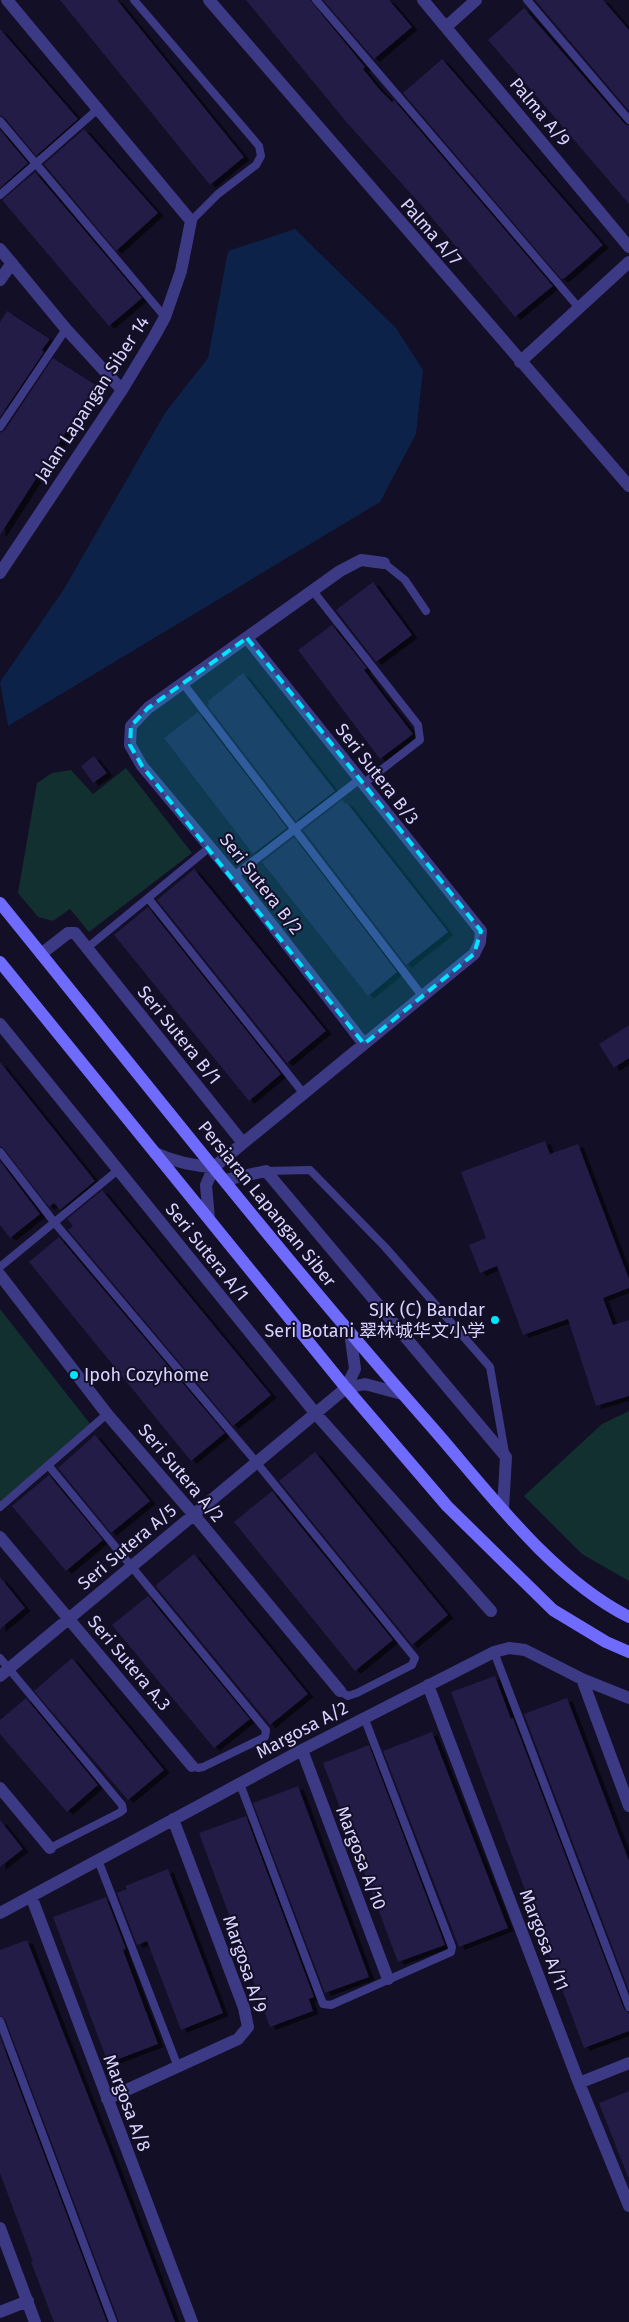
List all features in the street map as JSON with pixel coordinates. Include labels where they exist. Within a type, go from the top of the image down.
[{"type":"main road","name":"Persiaran Lapangan Siber","points":[[0,903],[214,1167],[402,1394],[558,1567],[597,1599],[629,1617]]},
{"type":"main road","points":[[0,962],[346,1388],[447,1506],[553,1610],[606,1642],[629,1652]]},
{"type":"street","name":"Palma A/7","points":[[209,0],[629,486]]},
{"type":"street","name":"Palma A/9","points":[[422,0],[629,247]]},
{"type":"street","points":[[446,27],[476,0]]},
{"type":"street","points":[[12,2],[191,222]]},
{"type":"street","name":"Jalan Lapangan Siber 14","points":[[0,572],[122,390],[165,317],[181,271],[191,222]]},
{"type":"street","points":[[0,249],[66,329],[122,390]]},
{"type":"street","points":[[520,362],[629,262]]},
{"type":"street","points":[[0,280],[12,263]]},
{"type":"street","points":[[182,682],[340,571],[360,560],[384,563]]},
{"type":"street","name":"Seri Sutera B/3","points":[[247,638],[481,931],[480,942],[474,954],[423,997]]},
{"type":"street","name":"Seri Sutera B/2","points":[[182,682],[148,708],[131,726],[130,745],[142,766],[234,876],[364,1044]]},
{"type":"street","name":"Seri Sutera B/1","points":[[42,954],[68,933],[75,932],[243,1143]]},
{"type":"street","points":[[209,1219],[206,1185],[214,1167],[423,997]]},
{"type":"street","name":"Seri Sutera A/1","points":[[0,1024],[316,1414],[491,1611]]},
{"type":"street","points":[[155,1153],[174,1162],[214,1167]]},
{"type":"street","points":[[225,1180],[266,1170],[506,1457],[503,1508]]},
{"type":"street","name":"Seri Sutera A/2","points":[[0,1275],[107,1414],[194,1515],[340,1691]]},
{"type":"street","points":[[346,1388],[355,1369],[350,1332]]},
{"type":"street","points":[[346,1388],[365,1384],[402,1394]]},
{"type":"street","name":"Seri Sutera A/5","points":[[5,1672],[346,1388]]},
{"type":"street","name":"Seri Sutera A.3","points":[[0,1536],[192,1766]]},
{"type":"street","name":"Margosa A/2","points":[[0,1913],[364,1717],[494,1652],[509,1648],[525,1650],[582,1679],[629,1698]]},
{"type":"street","points":[[582,1679],[629,1806]]},
{"type":"street","name":"Margosa A/11","points":[[428,1685],[579,2083],[629,2206]]},
{"type":"street","name":"Margosa A/10","points":[[302,1750],[388,1979]]},
{"type":"street","points":[[0,1788],[50,1848]]},
{"type":"street","name":"Margosa A/9","points":[[107,2099],[238,2039],[248,2027],[244,2008],[174,1819]]},
{"type":"street","name":"Margosa A/8","points":[[31,1896],[192,2322]]},
{"type":"street","points":[[579,2083],[629,2063]]},
{"type":"street","points":[[0,2228],[36,2322]]},
{"type":"street","points":[[0,2312],[28,2301]]},
{"type":"lane","points":[[134,0],[259,146],[261,156],[256,165],[218,194],[191,222]]},
{"type":"lane","points":[[316,0],[580,308]]},
{"type":"lane","points":[[527,0],[629,120]]},
{"type":"lane","points":[[0,195],[99,108]]},
{"type":"lane","points":[[0,121],[165,317]]},
{"type":"lane","points":[[0,427],[66,329]]},
{"type":"lane","points":[[384,563],[405,580],[426,611]]},
{"type":"lane","points":[[234,876],[294,828],[420,740],[418,725],[313,591]]},
{"type":"lane","points":[[182,682],[423,997]]},
{"type":"lane","points":[[87,948],[210,847]]},
{"type":"lane","points":[[148,898],[304,1094]]},
{"type":"lane","points":[[0,1152],[54,1222],[257,1463],[415,1658],[412,1665],[358,1693],[348,1696],[340,1691]]},
{"type":"lane","points":[[0,1267],[118,1170]]},
{"type":"lane","points":[[266,1170],[310,1170],[385,1247],[490,1367],[506,1457]]},
{"type":"lane","points":[[0,1507],[107,1414]]},
{"type":"lane","points":[[48,1465],[266,1730],[265,1737],[257,1742],[204,1767],[192,1766]]},
{"type":"lane","points":[[494,1652],[629,2007]]},
{"type":"lane","points":[[0,1658],[5,1672],[122,1805],[123,1810],[107,1820],[50,1848]]},
{"type":"lane","points":[[240,1784],[324,2004],[332,2005],[451,1952],[452,1947],[364,1717]]},
{"type":"lane","points":[[98,1860],[178,2067]]},
{"type":"lane","points":[[0,2021],[113,2322]]},
{"type":"highlighted area","points":[[247,638],[481,931],[474,954],[364,1044],[142,766],[130,745],[131,726],[148,708]]},
{"type":"green space","points":[[126,768],[192,853],[89,932],[70,909],[53,921],[38,917],[18,893],[37,783],[52,773],[71,770],[93,794]]},
{"type":"green space","points":[[0,1309],[91,1425],[0,1504]]},
{"type":"green space","points":[[629,1411],[629,1581],[582,1554],[524,1496],[602,1424]]},
{"type":"water","points":[[295,229],[396,328],[423,370],[416,434],[380,502],[8,726],[0,682],[64,589],[165,413],[208,358],[228,251]]},
{"type":"building","points":[[60,0],[117,0],[244,157],[210,185]]},
{"type":"building","points":[[246,0],[310,0],[365,67],[363,69],[380,90],[392,102],[394,100],[553,286],[515,317],[422,206],[348,124]]},
{"type":"building","points":[[323,0],[389,0],[412,27],[374,59]]},
{"type":"building","points":[[535,0],[603,0],[629,30],[629,111]]},
{"type":"building","points":[[524,8],[625,124],[629,126],[629,204],[488,40]]},
{"type":"building","points":[[0,29],[78,119],[36,156],[4,117],[0,115]]},
{"type":"building","points":[[442,59],[603,245],[565,278],[561,279],[403,93]]},
{"type":"building","points":[[84,129],[158,213],[116,251],[44,164]]},
{"type":"building","points":[[0,130],[28,163],[0,188]]},
{"type":"building","points":[[35,172],[142,298],[109,326],[2,200]]},
{"type":"building","points":[[7,311],[50,339],[42,350],[44,352],[0,417],[0,322]]},
{"type":"building","points":[[53,358],[96,385],[0,535],[0,433],[5,430]]},
{"type":"building","points":[[373,582],[412,635],[376,662],[336,610]]},
{"type":"building","points":[[332,625],[367,668],[364,670],[413,734],[380,759],[298,650]]},
{"type":"building","points":[[243,673],[335,791],[296,821],[207,705],[208,701]]},
{"type":"building","points":[[198,712],[287,828],[253,854],[164,738]]},
{"type":"building","points":[[94,756],[107,773],[93,783],[81,766]]},
{"type":"building","points":[[342,800],[347,803],[448,932],[406,965],[303,830]]},
{"type":"building","points":[[294,837],[397,972],[368,996],[262,862]]},
{"type":"building","points":[[194,869],[326,1031],[287,1063],[157,900]]},
{"type":"building","points":[[148,907],[281,1074],[249,1101],[114,935]]},
{"type":"building","points":[[629,1025],[629,1058],[614,1068],[599,1044]]},
{"type":"building","points":[[0,1062],[95,1181],[60,1210],[54,1203],[49,1207],[0,1146]]},
{"type":"building","points":[[545,1141],[550,1154],[578,1144],[629,1279],[629,1288],[603,1298],[613,1325],[629,1320],[629,1396],[596,1406],[568,1319],[523,1335],[497,1266],[480,1273],[469,1245],[486,1238],[461,1172]]},
{"type":"building","points":[[0,1161],[40,1214],[10,1238],[0,1225]]},
{"type":"building","points":[[102,1190],[271,1395],[233,1426],[68,1230],[73,1226],[67,1219]]},
{"type":"building","points":[[59,1237],[225,1433],[191,1461],[29,1262]]},
{"type":"building","points":[[95,1435],[150,1501],[111,1533],[58,1468]]},
{"type":"building","points":[[315,1452],[448,1615],[412,1645],[279,1481]]},
{"type":"building","points":[[49,1475],[103,1540],[66,1571],[12,1506]]},
{"type":"building","points":[[272,1491],[393,1640],[355,1671],[234,1522]]},
{"type":"building","points":[[194,1554],[308,1694],[270,1725],[157,1588],[156,1585]]},
{"type":"building","points":[[0,1577],[25,1608],[0,1629]]},
{"type":"building","points":[[148,1596],[250,1719],[214,1748],[112,1625]]},
{"type":"building","points":[[72,1658],[164,1770],[128,1800],[34,1691]]},
{"type":"building","points":[[495,1676],[511,1719],[513,1718],[624,2009],[629,2013],[629,2031],[584,2048],[451,1692]]},
{"type":"building","points":[[26,1698],[98,1785],[67,1812],[0,1734],[0,1720]]},
{"type":"building","points":[[567,1698],[629,1861],[629,1991],[524,1714]]},
{"type":"building","points":[[432,1732],[508,1928],[459,1947],[383,1751]]},
{"type":"building","points":[[369,1745],[445,1945],[398,1962],[323,1763]]},
{"type":"building","points":[[298,1786],[369,1977],[325,1993],[253,1803]]},
{"type":"building","points":[[246,1816],[314,1997],[309,1999],[313,2011],[270,2027],[199,1833]]},
{"type":"building","points":[[0,1820],[23,1849],[0,1867]]},
{"type":"building","points":[[168,1869],[223,2013],[181,2030],[147,1941],[137,1945],[117,1893],[127,1889],[125,1886]]},
{"type":"building","points":[[106,1897],[126,1949],[123,1950],[158,2044],[108,2063],[53,1917]]},
{"type":"building","points":[[27,1940],[175,2322],[119,2322],[5,2019],[0,2015],[0,1950]]},
{"type":"building","points":[[0,2037],[107,2322],[54,2322],[31,2262],[33,2262],[0,2173]]},
{"type":"building","points":[[629,2091],[629,2177],[628,2177],[599,2103]]},
{"type":"place","name":"SJK (C) Bandar Seri Botani 翠林城华文小学","points":[[495,1320]]},
{"type":"place","name":"Ipoh Cozyhome","points":[[74,1375]]}]
